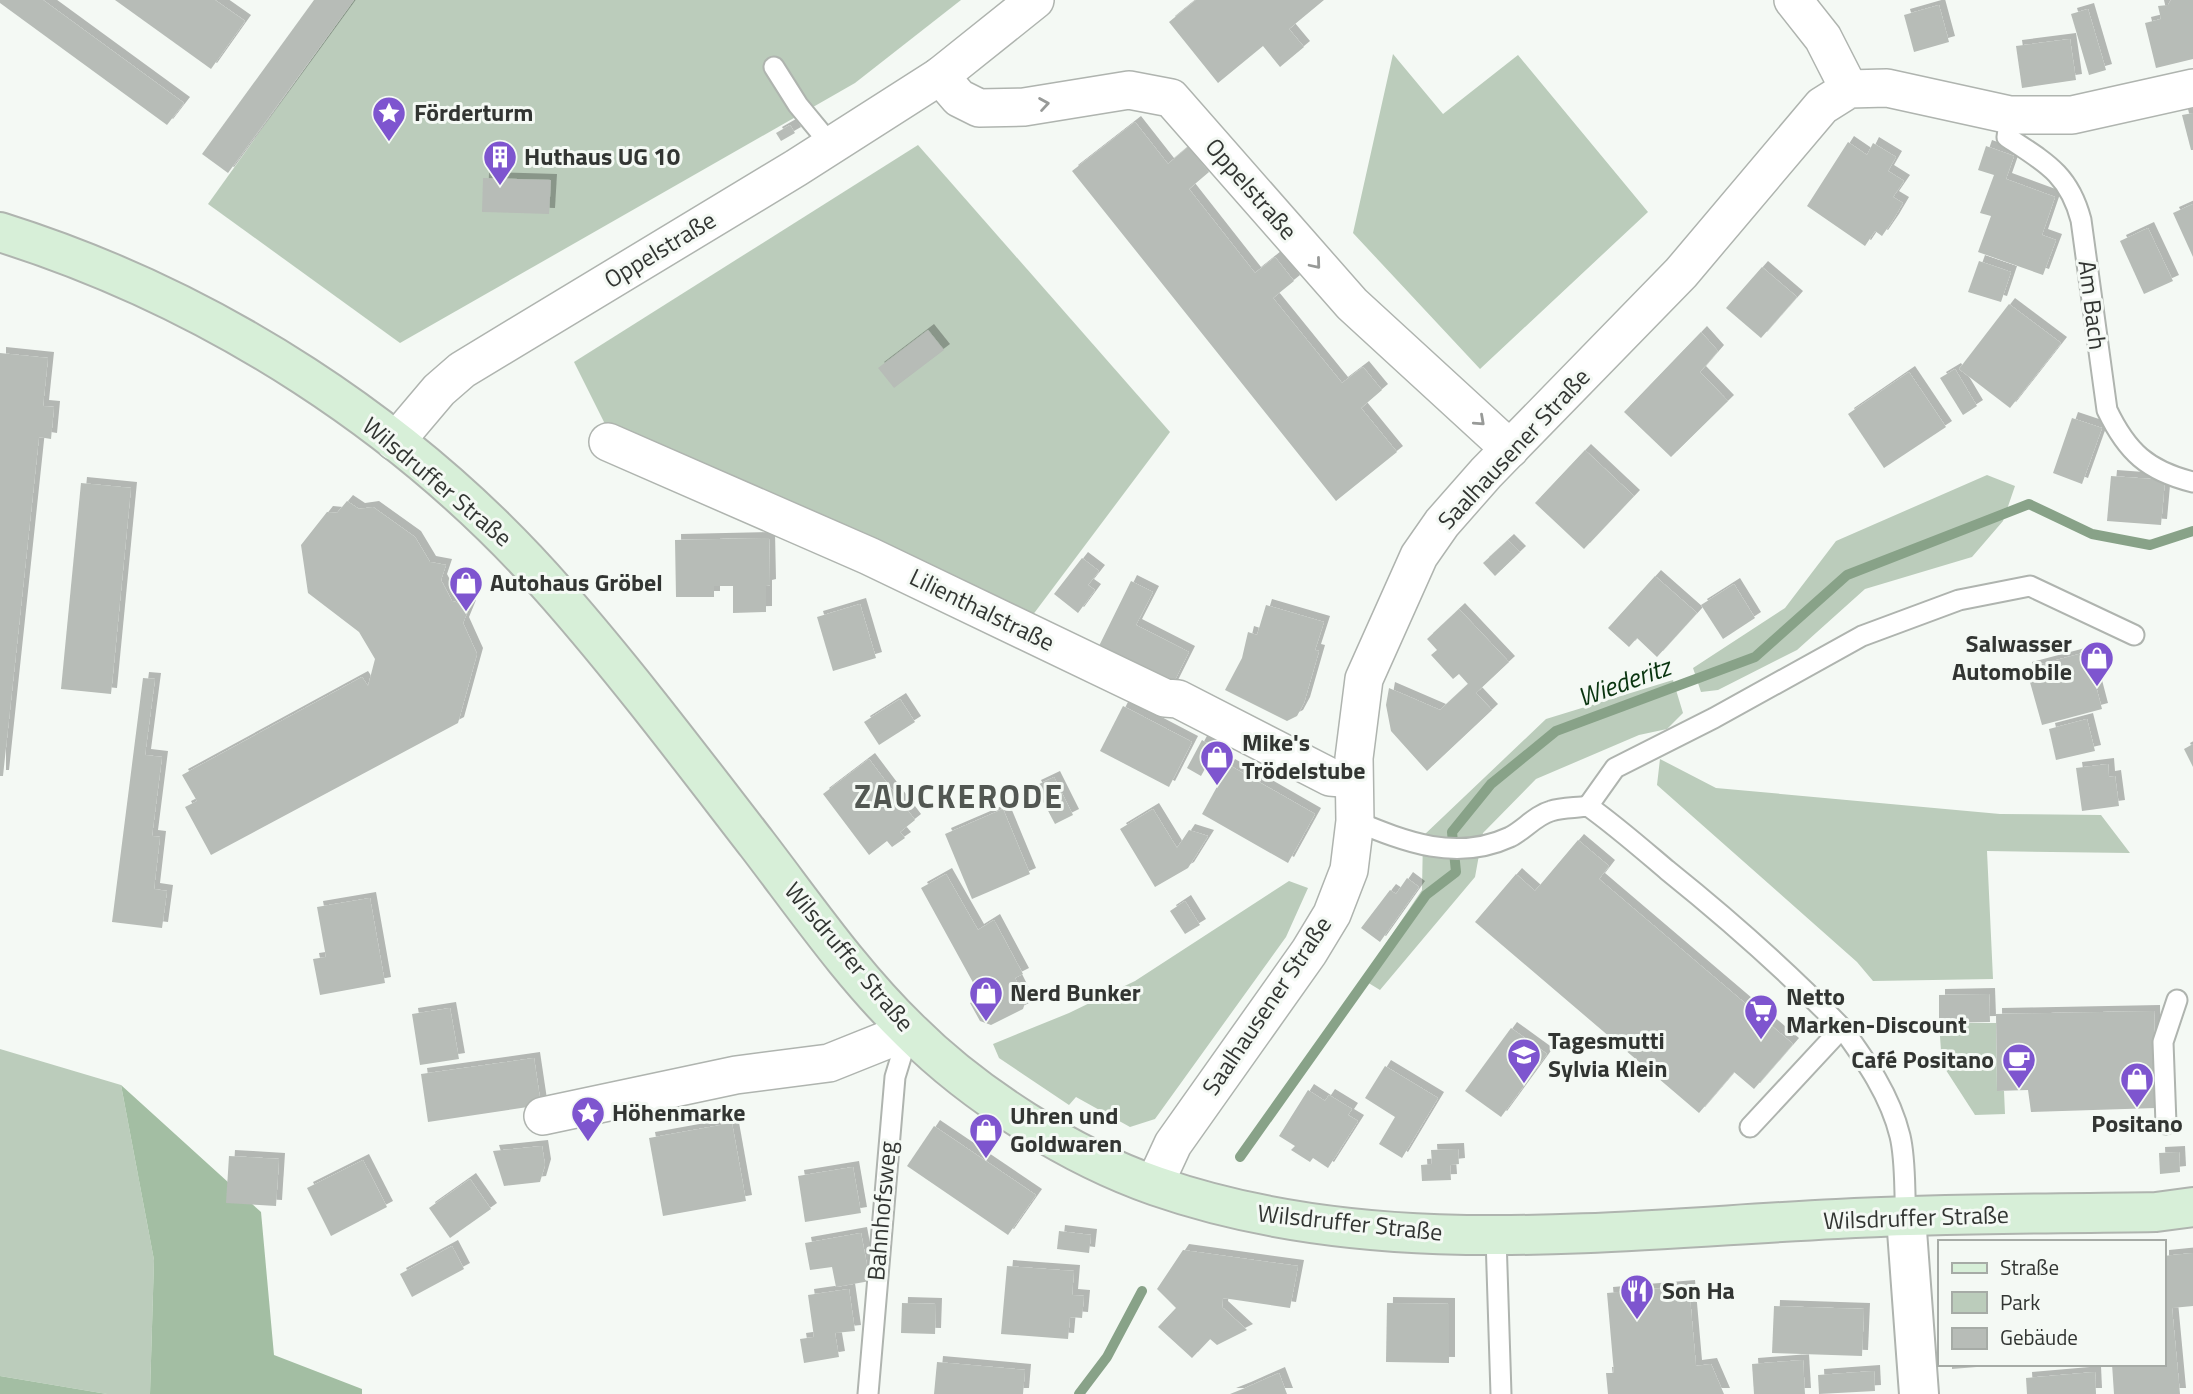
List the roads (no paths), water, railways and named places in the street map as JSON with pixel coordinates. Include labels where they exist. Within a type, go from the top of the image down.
[{"type":"main road","name":"Wilsdruffer Straße","points":[[0,232],[106,270],[190,309],[303,375],[395,442],[479,512],[556,593],[660,719],[854,970],[909,1031],[951,1068],[994,1100],[1072,1147],[1154,1185],[1246,1213],[1282,1219],[1496,1237],[1667,1231],[1906,1217],[2156,1212],[2193,1208]]},
{"type":"street","name":"Oppelstraße","points":[[395,442],[439,390],[484,355],[940,76],[1035,0]]},
{"type":"street","points":[[1793,0],[1829,47],[1849,89],[1887,88],[2010,115],[2072,115],[2193,88]]},
{"type":"street","name":"Oppelstraße","points":[[940,76],[959,98],[979,108],[1024,107],[1129,90],[1171,98],[1352,304],[1510,449]]},
{"type":"street","name":"Saalhausener Straße","points":[[1154,1185],[1173,1143],[1309,952],[1332,914],[1349,870],[1355,821],[1353,779],[1364,680],[1419,556],[1443,523],[1510,449],[1681,273],[1822,106],[1849,89]]},
{"type":"street","name":"Lilienthalstraße","points":[[608,442],[881,562],[1165,698],[1178,699],[1330,777],[1353,779]]},
{"type":"street","points":[[543,1116],[736,1075],[829,1063],[909,1031]]},
{"type":"street","points":[[1906,1217],[1919,1394]]},
{"type":"lane","points":[[775,67],[798,105],[831,145]]},
{"type":"lane","name":"Am Bach","points":[[2010,115],[2007,137],[2052,167],[2075,196],[2081,220],[2107,410],[2120,438],[2140,458],[2165,475],[2193,482]]},
{"type":"lane","points":[[1588,806],[1615,768],[1714,718],[1862,636],[1959,600],[2030,586],[2134,635]]},
{"type":"lane","points":[[1355,821],[1408,842],[1437,848],[1468,850],[1510,837],[1549,811],[1588,806],[1619,828],[1720,912],[1804,988],[1842,1028],[1871,1068],[1892,1111],[1900,1137],[1906,1217]]},
{"type":"lane","points":[[2166,1124],[2163,1042],[2177,1000]]},
{"type":"lane","points":[[1750,1127],[1842,1028]]},
{"type":"lane","name":"Bahnhofsweg","points":[[868,1394],[895,1077],[909,1031]]},
{"type":"lane","points":[[1496,1237],[1494,1264],[1501,1394]]},
{"type":"waterway","name":"Wiederitz","points":[[1240,1157],[1426,895],[1456,872],[1452,832],[1491,784],[1556,731],[1755,657],[1847,575],[2029,504],[2092,534],[2150,545],[2193,531]]},
{"type":"waterway","name":"Wiederitz","points":[[1079,1394],[1107,1357],[1142,1291]]},
{"type":"place","name":"Förderturm","points":[[389,143]]},
{"type":"place","name":"Huthaus UG 10","points":[[500,187]]},
{"type":"place","name":"Autohaus Gröbel","points":[[466,613]]},
{"type":"place","name":"Salwasser Automobile","points":[[2097,688]]},
{"type":"place","name":"Mike's Trödelstube","points":[[1217,787]]},
{"type":"place","name":"Nerd Bunker","points":[[986,1023]]},
{"type":"place","name":"Netto Marken-Discount","points":[[1761,1041]]},
{"type":"place","name":"Tagesmutti Sylvia Klein","points":[[1524,1085]]},
{"type":"place","name":"Café Positano","points":[[2019,1090]]},
{"type":"place","name":"Positano","points":[[2137,1109]]},
{"type":"place","name":"Höhenmarke","points":[[588,1143]]},
{"type":"place","name":"Uhren und Goldwaren","points":[[986,1160]]},
{"type":"place","name":"Son Ha","points":[[1637,1321]]},
{"type":"district","name":"ZAUCKERODE","points":[[959,797]]}]
